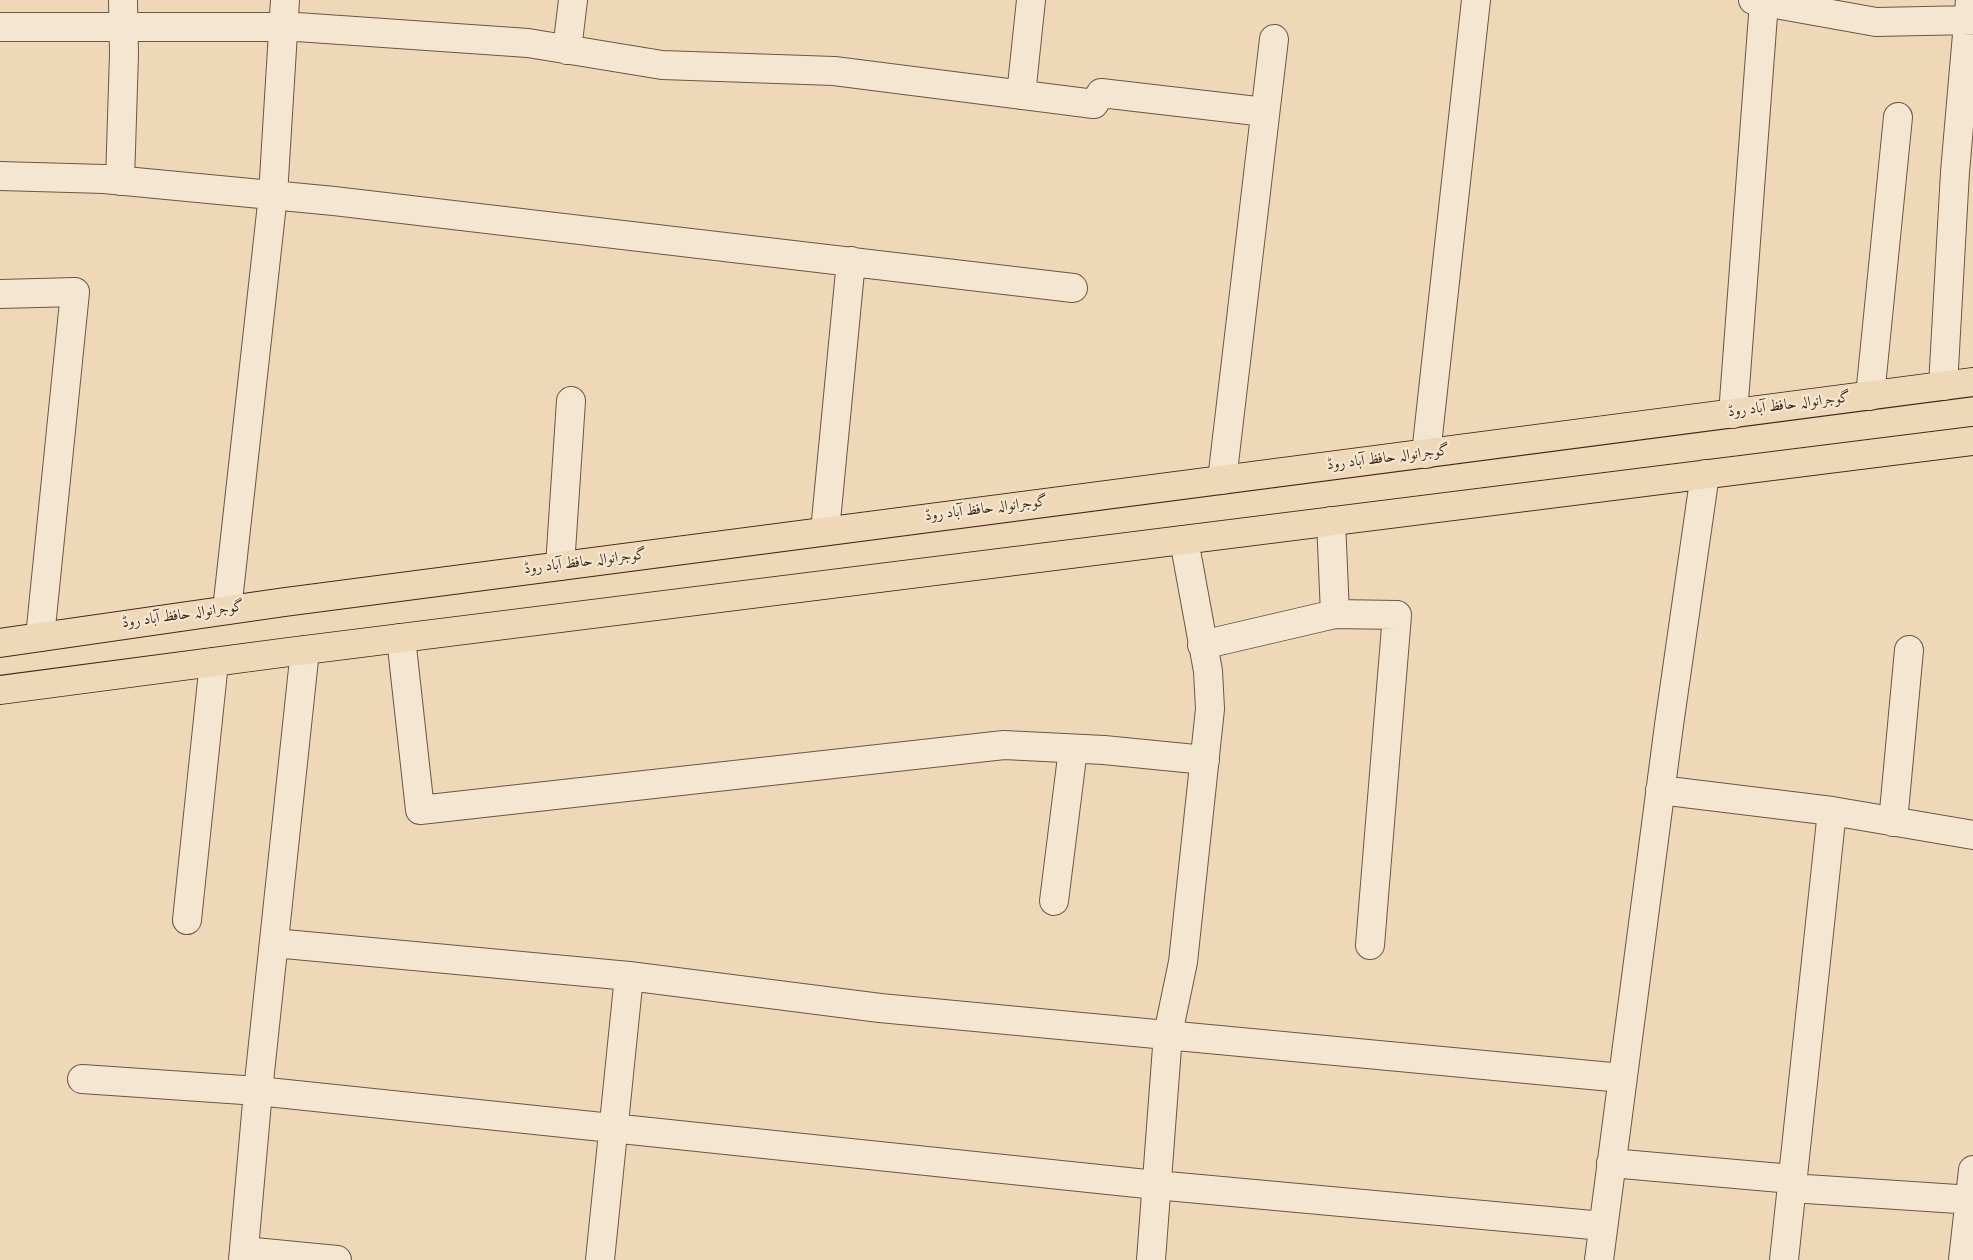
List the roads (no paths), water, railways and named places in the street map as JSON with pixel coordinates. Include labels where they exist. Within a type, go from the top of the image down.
[{"type":"main road","name":"گوجرانوالہ حافظ آباد روڈ","points":[[0,643],[227,610],[1973,382]]},
{"type":"main road","points":[[0,690],[1973,441]]},
{"type":"street","points":[[120,181],[123,0]]},
{"type":"street","points":[[227,610],[273,196],[285,0]]},
{"type":"street","points":[[567,50],[573,0]]},
{"type":"street","points":[[1021,95],[1031,0]]},
{"type":"street","points":[[1426,454],[1476,0]]},
{"type":"street","points":[[1732,414],[1759,1],[1876,22],[1970,13],[1955,172],[1943,386]]},
{"type":"street","points":[[0,27],[284,27],[528,43],[662,65],[834,71],[1094,104],[1101,93],[1265,112]]},
{"type":"street","points":[[1222,480],[1274,38]]},
{"type":"street","points":[[1870,396],[1898,117]]},
{"type":"street","points":[[0,176],[120,181],[273,196],[1073,288]]},
{"type":"street","points":[[825,531],[851,262]]},
{"type":"street","points":[[0,294],[74,292],[40,637]]},
{"type":"street","points":[[560,566],[571,401]]},
{"type":"street","points":[[1599,1260],[1660,790],[1705,474]]},
{"type":"street","points":[[1331,521],[1335,614]]},
{"type":"street","points":[[1151,1260],[1168,1034],[1183,962],[1210,709],[1208,670],[1184,540]]},
{"type":"street","points":[[1202,645],[1335,614],[1397,615],[1370,945]]},
{"type":"street","points":[[401,638],[420,810],[1004,745],[1104,750],[1205,760]]},
{"type":"street","points":[[305,650],[258,1091],[244,1256],[337,1260]]},
{"type":"street","points":[[1893,822],[1909,650]]},
{"type":"street","points":[[187,920],[214,662]]},
{"type":"street","points":[[1054,901],[1073,749]]},
{"type":"street","points":[[1660,790],[1832,812],[1973,835]]},
{"type":"street","points":[[1784,1260],[1832,812]]},
{"type":"street","points":[[274,943],[629,976],[880,1008],[1622,1078]]},
{"type":"street","points":[[600,1260],[629,976]]},
{"type":"street","points":[[82,1079],[258,1091],[1156,1185],[1603,1226]]},
{"type":"street","points":[[1611,1163],[1792,1184],[1971,1200]]},
{"type":"street","points":[[1963,1260],[1973,1170]]}]
